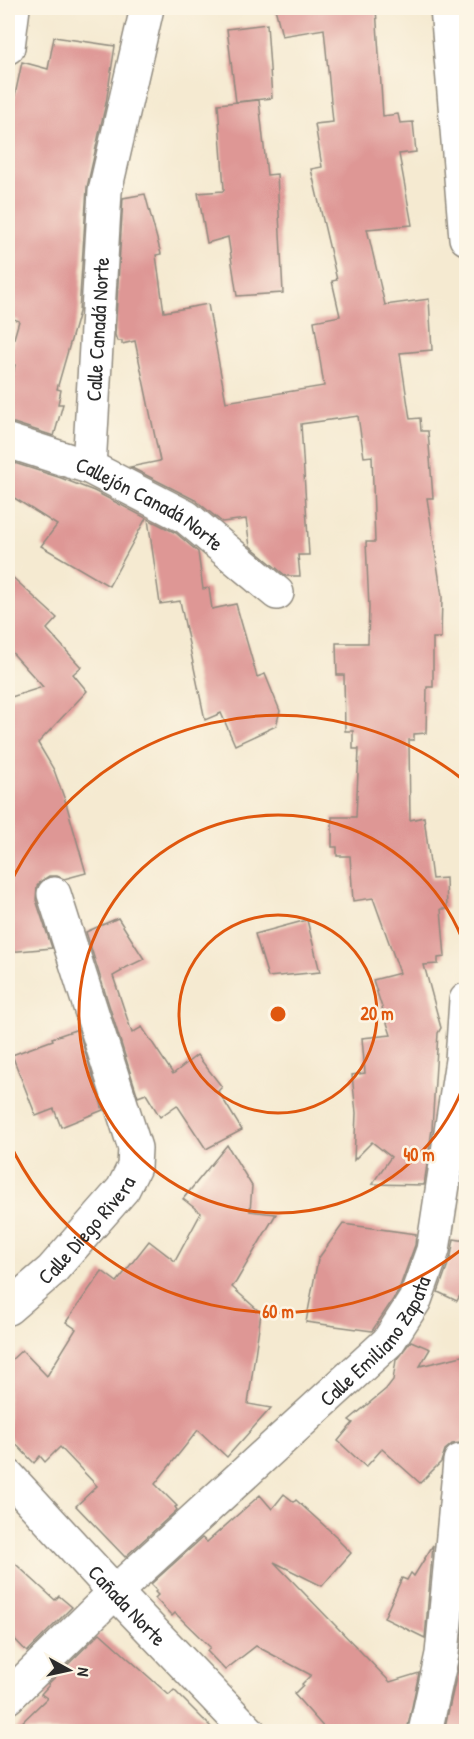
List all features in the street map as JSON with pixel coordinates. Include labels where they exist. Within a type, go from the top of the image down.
[{"type":"street","points":[[8,47],[13,8]]},
{"type":"street","name":"Calle Canadá Norte","points":[[89,467],[105,190],[147,8]]},
{"type":"street","points":[[452,13],[466,238]]},
{"type":"street","name":"Callejón Canadá Norte","points":[[8,441],[89,467],[186,517],[277,593]]},
{"type":"street","name":"Calle Diego Rivera","points":[[8,1308],[52,1270],[123,1189],[134,1167],[135,1148],[54,894]]},
{"type":"street","name":"Calle Emiliano Zapata","points":[[8,1697],[115,1592],[388,1342],[415,1300],[433,1250],[462,1060],[466,1000]]},
{"type":"street","points":[[425,1731],[442,1654],[460,1461]]},
{"type":"street","name":"Cañada Norte","points":[[8,1476],[115,1592],[249,1731]]},
{"type":"building","points":[[275,8],[376,8],[383,116],[398,114],[400,123],[413,122],[416,152],[399,154],[412,225],[367,229],[385,305],[429,299],[432,350],[400,353],[410,419],[420,418],[421,431],[428,431],[433,498],[427,498],[442,597],[441,638],[433,638],[433,687],[427,687],[426,733],[414,734],[414,740],[409,740],[410,820],[424,817],[432,879],[446,878],[447,909],[441,909],[445,957],[438,958],[438,964],[424,965],[441,1028],[438,1033],[432,1129],[424,1185],[372,1184],[391,1157],[372,1142],[354,1160],[356,1113],[352,1075],[365,1073],[362,1038],[391,1035],[373,980],[400,973],[373,898],[353,901],[350,856],[337,856],[337,847],[332,847],[332,817],[356,817],[359,749],[353,749],[353,731],[345,731],[344,675],[337,675],[336,643],[368,643],[366,542],[375,542],[372,456],[364,457],[358,416],[301,424],[309,555],[298,555],[300,576],[286,576],[250,546],[246,519],[222,522],[195,500],[130,467],[160,461],[135,341],[122,344],[122,341],[117,341],[115,335],[123,198],[145,194],[161,254],[156,255],[164,312],[208,304],[226,402],[324,386],[314,321],[340,316],[332,281],[337,280],[311,169],[322,167],[315,124],[333,122],[324,29],[282,36]]},
{"type":"building","points":[[267,24],[272,98],[236,102],[227,29]]},
{"type":"building","points":[[54,37],[115,46],[106,103],[87,187],[79,312],[57,389],[61,390],[58,404],[63,404],[54,436],[8,423],[8,396],[15,365],[8,363],[8,359],[19,321],[8,317],[8,128],[22,62],[48,69]]},
{"type":"building","points":[[259,100],[267,175],[277,174],[283,293],[237,296],[228,237],[207,243],[198,193],[223,191],[224,189],[218,104]]},
{"type":"building","points":[[8,461],[94,491],[146,518],[109,586],[41,546],[57,525],[8,494]]},
{"type":"building","points":[[148,519],[176,533],[198,552],[203,589],[209,588],[212,609],[236,604],[257,677],[265,674],[280,711],[276,726],[235,745],[221,713],[205,720],[180,601],[160,604]]},
{"type":"building","points":[[8,573],[57,618],[47,629],[81,667],[73,674],[87,691],[38,743],[54,770],[86,873],[64,879],[49,876],[37,886],[36,900],[52,948],[8,952],[8,698],[43,687],[8,648]]},
{"type":"building","points":[[118,918],[144,959],[113,976],[132,1033],[142,1027],[173,1074],[197,1055],[222,1087],[218,1091],[242,1130],[206,1149],[177,1105],[160,1117],[146,1094],[138,1097],[86,932]]},
{"type":"building","points":[[307,920],[320,972],[268,977],[255,934]]},
{"type":"building","points":[[78,1029],[103,1110],[61,1127],[54,1109],[36,1116],[12,1055]]},
{"type":"building","points":[[227,1145],[252,1186],[250,1211],[276,1214],[232,1287],[261,1313],[248,1404],[271,1408],[227,1457],[198,1430],[155,1484],[177,1506],[175,1507],[177,1510],[125,1557],[76,1506],[97,1486],[60,1447],[45,1462],[40,1456],[34,1463],[8,1436],[8,1363],[22,1350],[47,1376],[76,1329],[66,1322],[102,1271],[117,1282],[149,1241],[175,1261],[201,1213],[183,1199]]},
{"type":"building","points":[[343,1224],[416,1234],[415,1245],[398,1292],[372,1331],[306,1322],[318,1259]]},
{"type":"building","points":[[454,1239],[466,1241],[466,1284],[457,1301],[438,1292],[451,1256]]},
{"type":"building","points":[[411,1341],[430,1349],[420,1366],[466,1355],[466,1444],[463,1443],[465,1437],[460,1443],[452,1444],[445,1450],[441,1462],[420,1483],[382,1449],[366,1467],[338,1441],[353,1423],[349,1420],[386,1389],[393,1380],[396,1360]]},
{"type":"building","points":[[284,1494],[294,1502],[296,1500],[351,1553],[322,1586],[274,1562],[390,1682],[419,1673],[407,1731],[327,1731],[294,1694],[311,1675],[256,1646],[225,1670],[207,1651],[210,1647],[175,1613],[172,1616],[155,1598],[158,1595],[155,1592],[157,1590],[151,1584],[202,1538],[207,1542],[260,1495],[272,1509]]},
{"type":"building","points":[[433,1545],[425,1638],[384,1618],[402,1578],[407,1580],[411,1573],[414,1576]]},
{"type":"building","points":[[8,1557],[55,1600],[59,1596],[72,1607],[27,1652],[8,1632]]},
{"type":"building","points":[[466,1593],[466,1658],[461,1656]]},
{"type":"building","points":[[100,1633],[169,1695],[174,1690],[215,1731],[13,1731],[47,1698],[41,1694],[48,1684]]},
{"type":"building","points":[[466,1658],[466,1731],[444,1731],[460,1660]]}]
